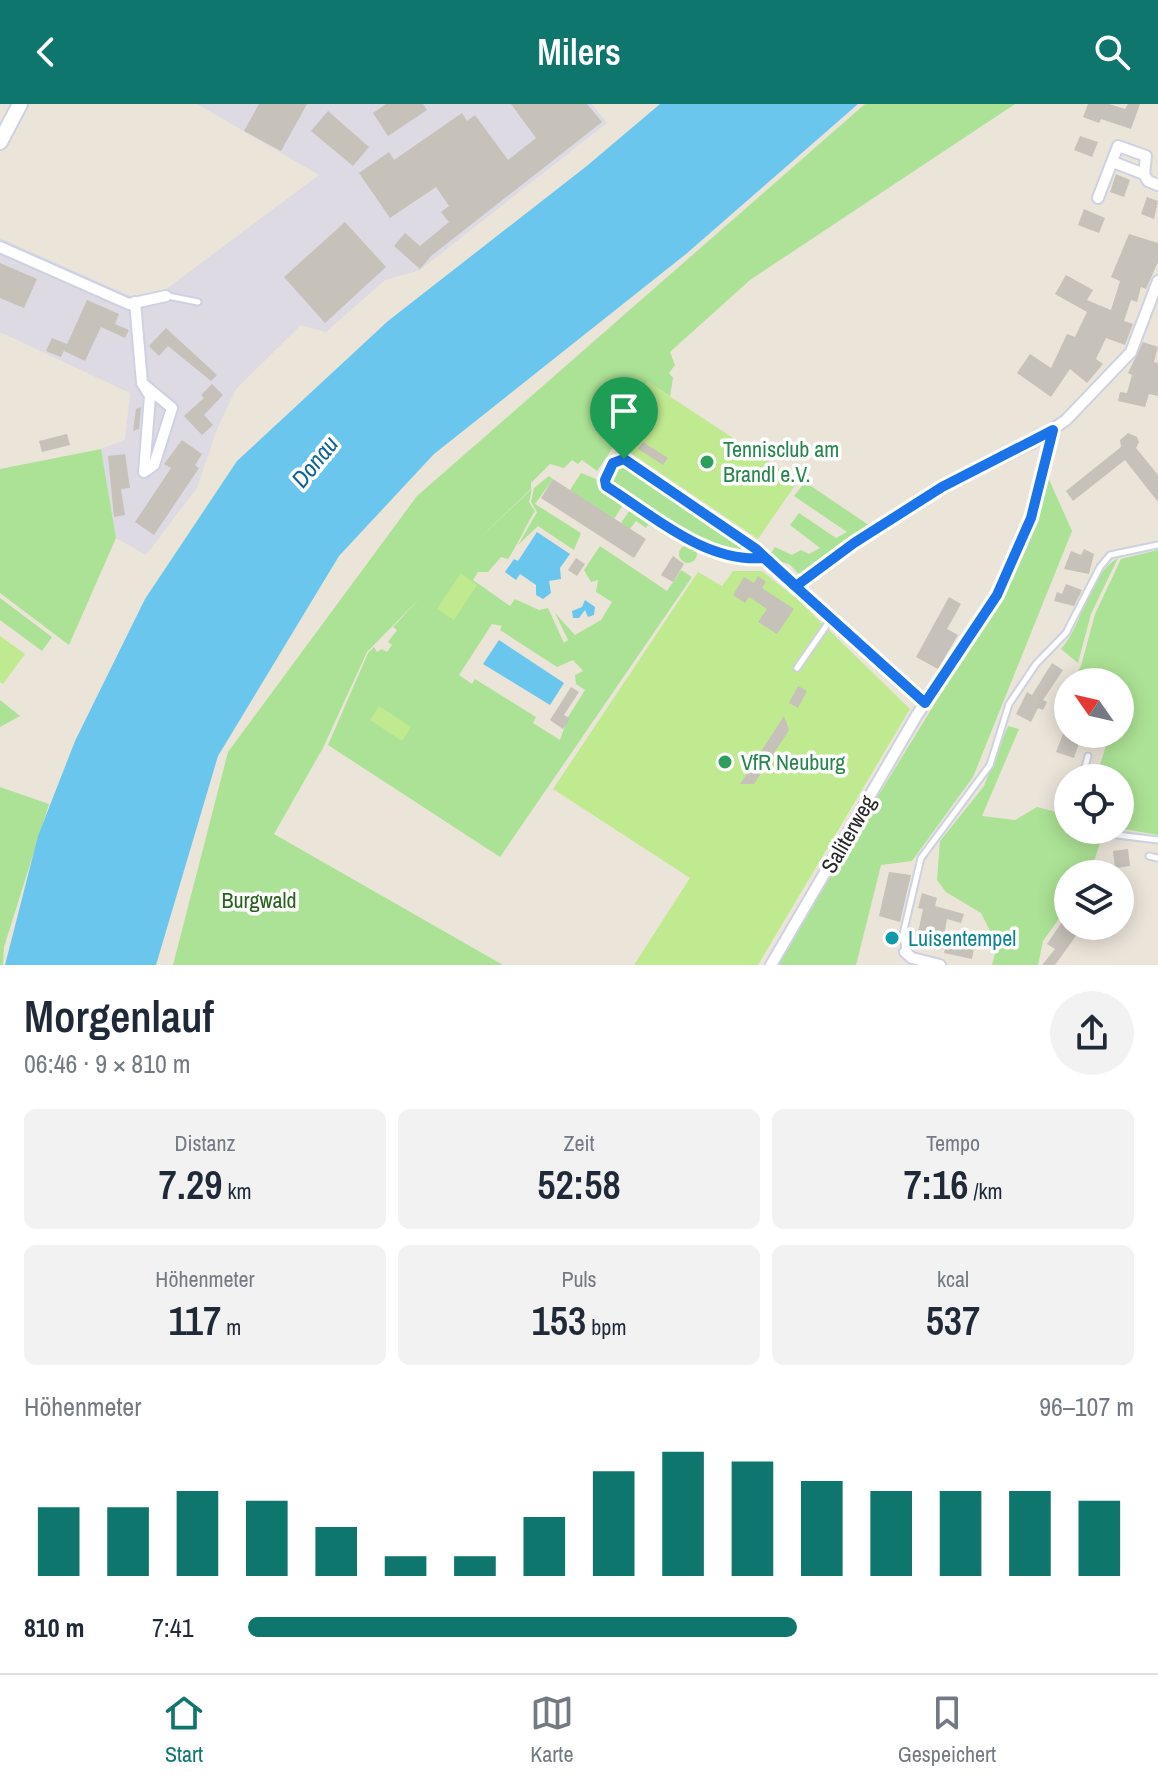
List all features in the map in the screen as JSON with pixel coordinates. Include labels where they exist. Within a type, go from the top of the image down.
[{"type":"main road","points":[[0,142],[20,104]]},
{"type":"street","points":[[1098,198],[1118,146],[1146,156],[1144,174],[1148,181],[1158,185]]},
{"type":"street","points":[[1113,162],[1144,174]]},
{"type":"street","points":[[0,247],[129,304],[166,296]]},
{"type":"street","points":[[796,586],[854,543],[942,487],[1053,430],[1131,352],[1158,281]]},
{"type":"street","points":[[135,302],[142,383],[150,396],[144,472],[154,465],[172,408],[142,383]]},
{"type":"street","name":"Saliterweg","points":[[771,965],[925,703],[997,595],[1031,518],[1053,430]]},
{"type":"street","points":[[764,558],[925,703]]},
{"type":"street","points":[[905,952],[912,958],[940,965]]},
{"type":"lane","points":[[166,296],[198,302]]},
{"type":"lane","points":[[624,459],[756,549],[764,558],[747,560],[706,550],[606,486],[607,473],[613,463],[624,459]]},
{"type":"lane","points":[[905,952],[903,934],[921,858],[990,765],[1009,704],[1036,664],[1066,633],[1100,567],[1110,555],[1158,545]]},
{"type":"lane","points":[[797,668],[832,618]]},
{"type":"lane","points":[[1086,764],[1088,756]]},
{"type":"lane","points":[[1134,837],[1158,840]]},
{"type":"lane","points":[[1149,856],[1158,858]]},
{"type":"shaded area","points":[[197,104],[592,104],[607,123],[420,270],[385,280],[326,332],[301,325],[236,389],[217,429],[197,488],[146,555],[116,538],[101,449],[125,440],[130,393],[0,332],[0,238],[139,300],[157,296],[319,175]]},
{"type":"green space","name":"Burgwald","points":[[865,104],[1015,104],[750,280],[670,352],[675,365],[669,373],[673,378],[670,396],[648,382],[618,409],[601,432],[616,443],[597,471],[582,460],[578,464],[572,460],[564,468],[550,464],[531,483],[531,489],[472,545],[532,489],[529,502],[535,511],[508,559],[501,557],[488,572],[478,572],[473,580],[510,606],[515,599],[539,610],[548,608],[564,643],[568,640],[555,613],[575,635],[601,620],[612,602],[596,592],[598,580],[591,582],[584,570],[600,546],[667,591],[681,570],[692,577],[500,857],[328,745],[368,653],[374,647],[377,652],[382,649],[387,652],[392,645],[388,642],[397,630],[393,627],[421,597],[367,652],[323,748],[274,834],[503,965],[173,965],[228,752],[417,496]],"holes":[[[492,624],[502,626],[500,630],[557,667],[573,660],[583,671],[575,675],[576,684],[585,690],[568,717],[560,740],[533,723],[536,717],[475,679],[472,684],[459,675]]]},
{"type":"green space","name":"Tennisclub am Brandl e.V.","points":[[648,382],[798,481],[758,539],[600,432],[618,409]]},
{"type":"green space","points":[[101,449],[116,538],[69,645],[0,593],[0,469]]},
{"type":"green space","points":[[624,462],[755,550],[753,554],[738,556],[700,543],[658,519],[608,484],[608,476],[617,463]]},
{"type":"green space","points":[[581,473],[596,479],[597,485],[624,503],[614,519],[570,490]]},
{"type":"green space","points":[[1047,475],[1072,531],[973,777],[912,861],[881,865],[856,965],[774,965],[1001,596]]},
{"type":"green space","points":[[549,476],[553,479],[535,504],[581,533],[574,550],[538,526],[518,545],[537,512],[531,502],[534,488]]},
{"type":"green space","points":[[805,482],[873,528],[802,577],[789,564],[768,558],[775,547],[792,555],[801,550],[809,554],[820,548],[790,525],[799,513],[836,538],[847,532],[794,496]]},
{"type":"green space","points":[[632,507],[651,520],[646,528],[636,521],[630,529],[621,523]]},
{"type":"green space","points":[[684,545],[692,545],[697,554],[695,561],[684,563],[679,558],[679,550]]},
{"type":"green space","points":[[1158,550],[1158,835],[1134,831],[1134,764],[1100,764],[1105,748],[1134,748],[1134,668],[1080,668],[1095,614],[1121,559]]},
{"type":"green space","points":[[1118,558],[1091,614],[1078,663],[1061,649],[1093,587]]},
{"type":"green space","name":"VfR Neuburg","points":[[733,571],[762,571],[798,600],[910,709],[758,965],[634,965],[690,878],[553,789],[698,572],[722,586]]},
{"type":"green space","points":[[461,573],[477,585],[454,620],[437,609]]},
{"type":"green space","points":[[0,598],[52,637],[42,651],[0,620]]},
{"type":"green space","points":[[0,636],[25,654],[3,684],[0,682]]},
{"type":"green space","points":[[0,700],[20,716],[0,727]]},
{"type":"green space","points":[[379,706],[411,727],[402,741],[370,720]]},
{"type":"green space","points":[[1008,726],[1019,729],[982,816],[1015,820],[1037,807],[1054,811],[1054,844],[1100,844],[1095,860],[1054,860],[1054,926],[1043,941],[1038,965],[992,965],[997,945],[981,913],[946,892],[937,880],[940,841],[984,786]]},
{"type":"green space","points":[[0,787],[49,804],[4,947],[3,965],[0,965]]},
{"type":"water","name":"Donau","points":[[660,104],[858,104],[686,254],[434,454],[339,556],[218,756],[156,965],[5,965],[38,836],[75,741],[145,599],[237,461],[388,321],[588,165]]},
{"type":"water","points":[[537,532],[570,554],[560,568],[561,579],[549,581],[551,593],[543,599],[536,595],[536,585],[520,574],[516,580],[505,572],[514,559],[518,561]]},
{"type":"water","points":[[585,600],[595,607],[594,615],[588,617],[585,610],[579,618],[573,618],[572,611],[582,607]]},
{"type":"water","points":[[499,640],[564,683],[550,705],[483,664]]},
{"type":"building","points":[[259,104],[307,104],[281,151],[244,131]]},
{"type":"building","points":[[386,104],[423,104],[427,110],[388,136],[373,113]]},
{"type":"building","points":[[511,104],[587,104],[602,122],[431,256],[420,269],[394,246],[405,233],[420,246],[449,222],[441,212],[449,206],[436,187],[390,218],[359,173],[389,152],[394,160],[462,113],[467,121],[475,115],[508,160],[536,138]]},
{"type":"building","points":[[1088,104],[1109,104],[1125,109],[1128,104],[1140,104],[1131,129],[1101,119],[1099,123],[1083,117]]},
{"type":"building","points":[[328,111],[369,147],[353,166],[311,131]]},
{"type":"building","points":[[1080,136],[1098,142],[1092,157],[1074,150]]},
{"type":"building","points":[[1116,174],[1130,180],[1124,197],[1110,192]]},
{"type":"building","points":[[1147,197],[1158,201],[1154,219],[1141,214]]},
{"type":"building","points":[[1084,209],[1105,218],[1099,233],[1078,225]]},
{"type":"building","points":[[345,222],[386,267],[325,323],[284,277]]},
{"type":"building","points":[[1129,234],[1158,243],[1158,262],[1146,289],[1141,287],[1137,302],[1131,300],[1124,321],[1133,324],[1125,345],[1106,338],[1096,359],[1103,364],[1087,383],[1070,369],[1051,397],[1017,373],[1030,354],[1051,368],[1067,334],[1075,337],[1087,312],[1055,294],[1066,275],[1093,290],[1087,300],[1111,310],[1120,281],[1111,277]]},
{"type":"building","points":[[0,263],[37,279],[24,308],[0,298]]},
{"type":"building","points":[[87,300],[119,314],[115,324],[129,330],[125,338],[101,327],[85,361],[64,351]]},
{"type":"building","points":[[166,328],[217,375],[211,381],[168,346],[159,356],[149,346]]},
{"type":"building","points":[[52,338],[67,344],[61,357],[46,351]]},
{"type":"building","points":[[1143,342],[1158,347],[1154,362],[1158,363],[1158,396],[1149,394],[1145,407],[1118,401],[1120,392],[1127,393],[1132,375],[1128,373]]},
{"type":"building","points":[[212,384],[223,395],[204,415],[213,425],[202,435],[184,416],[204,398],[201,395]]},
{"type":"building","points":[[141,407],[139,429],[133,431],[136,409]]},
{"type":"building","points":[[641,422],[650,428],[638,446],[629,440]]},
{"type":"building","points":[[1128,433],[1137,437],[1139,442],[1136,448],[1158,475],[1158,502],[1125,460],[1073,501],[1066,491],[1121,447],[1120,440]]},
{"type":"building","points":[[67,434],[70,445],[42,452],[39,441]]},
{"type":"building","points":[[182,440],[202,454],[195,465],[199,468],[154,535],[135,522],[171,468],[164,464]]},
{"type":"building","points":[[643,442],[668,458],[663,465],[638,449]]},
{"type":"building","points":[[125,454],[130,488],[121,489],[125,515],[114,517],[108,456]]},
{"type":"building","points":[[553,479],[646,539],[634,558],[541,498]]},
{"type":"building","points":[[1084,549],[1094,554],[1089,574],[1064,569],[1071,551],[1081,555]]},
{"type":"building","points":[[673,556],[684,564],[673,582],[661,575]]},
{"type":"building","points":[[576,558],[585,564],[577,576],[568,570]]},
{"type":"building","points":[[758,576],[766,582],[762,588],[794,609],[777,634],[758,622],[767,609],[749,597],[745,603],[733,595],[744,577],[754,583]]},
{"type":"building","points":[[1066,584],[1082,590],[1074,606],[1054,601],[1057,592],[1062,594]]},
{"type":"building","points":[[949,597],[961,604],[947,629],[958,635],[938,669],[916,657]]},
{"type":"building","points":[[1052,663],[1060,668],[1054,668],[1054,684],[1043,700],[1047,702],[1043,710],[1038,708],[1031,722],[1016,714],[1027,692],[1032,695]]},
{"type":"building","points":[[798,686],[807,691],[798,708],[789,703]]},
{"type":"building","points":[[571,687],[579,692],[564,715],[570,718],[563,729],[550,720]]},
{"type":"building","points":[[784,716],[789,730],[754,784],[740,784]]},
{"type":"building","points":[[1058,748],[1077,748],[1074,758],[1056,752]]},
{"type":"building","points":[[1128,849],[1129,860],[1114,860],[1113,851]]},
{"type":"building","points":[[889,872],[911,875],[900,922],[879,916]]},
{"type":"building","points":[[922,893],[937,898],[935,906],[964,914],[961,923],[947,919],[944,936],[975,943],[972,959],[944,953],[945,949],[915,947],[923,909],[918,908]]},
{"type":"building","points":[[1054,934],[1054,940],[1073,940],[1055,965],[1042,965],[1055,949],[1047,944]]},
{"type":"place","name":"Tennisclub am Brandl e.V.","points":[[707,462]]},
{"type":"place","name":"VfR Neuburg","points":[[725,762]]},
{"type":"place","name":"Luisentempel","points":[[892,938]]},
{"type":"route","points":[[1053,430],[1031,518],[997,595],[925,703],[764,558],[747,560],[706,550],[606,486],[607,473],[613,463],[624,459],[756,549],[796,586],[854,543],[942,487],[1053,430]]}]
